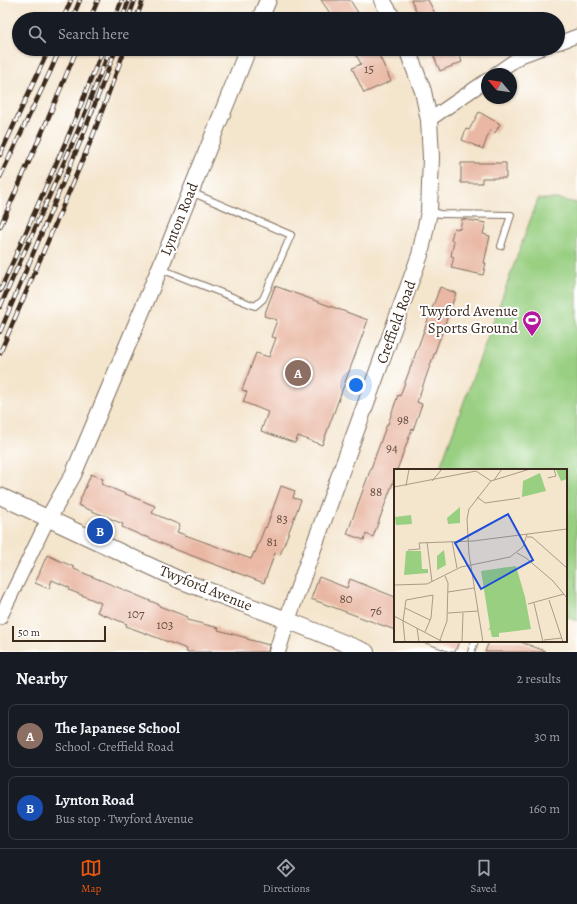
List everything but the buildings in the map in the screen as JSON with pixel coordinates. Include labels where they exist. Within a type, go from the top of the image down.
[{"type":"street","points":[[263,12],[268,0]]},
{"type":"street","points":[[382,0],[389,12]]},
{"type":"street","points":[[565,40],[577,36]]},
{"type":"street","name":"Lynton Road","points":[[48,519],[73,474],[160,268],[245,56]]},
{"type":"street","name":"Creffield Road","points":[[277,652],[287,620],[420,255],[429,212],[431,157],[429,120],[423,91],[410,56]]},
{"type":"street","points":[[504,68],[521,56]]},
{"type":"street","points":[[429,120],[481,84]]},
{"type":"street","name":"Twyford Avenue","points":[[0,496],[182,581],[287,620],[366,652]]},
{"type":"street","points":[[0,618],[48,519]]},
{"type":"lane","points":[[160,268],[255,306],[263,299],[291,235],[190,192]]},
{"type":"lane","points":[[429,212],[440,214],[511,215],[501,246]]},
{"type":"lane","points":[[471,652],[475,642]]},
{"type":"green space","name":"Twyford Avenue Sports Ground","points":[[538,199],[557,199],[577,203],[577,621],[567,617],[567,469],[439,469]]},
{"type":"railway","points":[[66,12],[71,0]]},
{"type":"railway","points":[[75,12],[80,0]]},
{"type":"railway","points":[[93,12],[98,0]]},
{"type":"railway","points":[[117,12],[122,0]]},
{"type":"railway","points":[[125,12],[129,0]]},
{"type":"railway","points":[[131,12],[135,0]]},
{"type":"railway","points":[[139,12],[143,0]]},
{"type":"railway","points":[[0,155],[46,56]]},
{"type":"railway","points":[[0,177],[57,56]]},
{"type":"railway","points":[[0,227],[74,56]]},
{"type":"railway","points":[[0,291],[70,132],[100,56]]},
{"type":"railway","points":[[0,307],[77,133],[107,56]]},
{"type":"railway","points":[[0,332],[83,135],[113,56]]},
{"type":"railway","points":[[0,353],[92,138],[122,56]]},
{"type":"place","name":"Twyford Avenue Sports Ground","points":[[532,337]]},
{"type":"place","name":"The Japanese School","points":[[298,373]]},
{"type":"place","name":"Lynton Road","points":[[100,531]]}]
